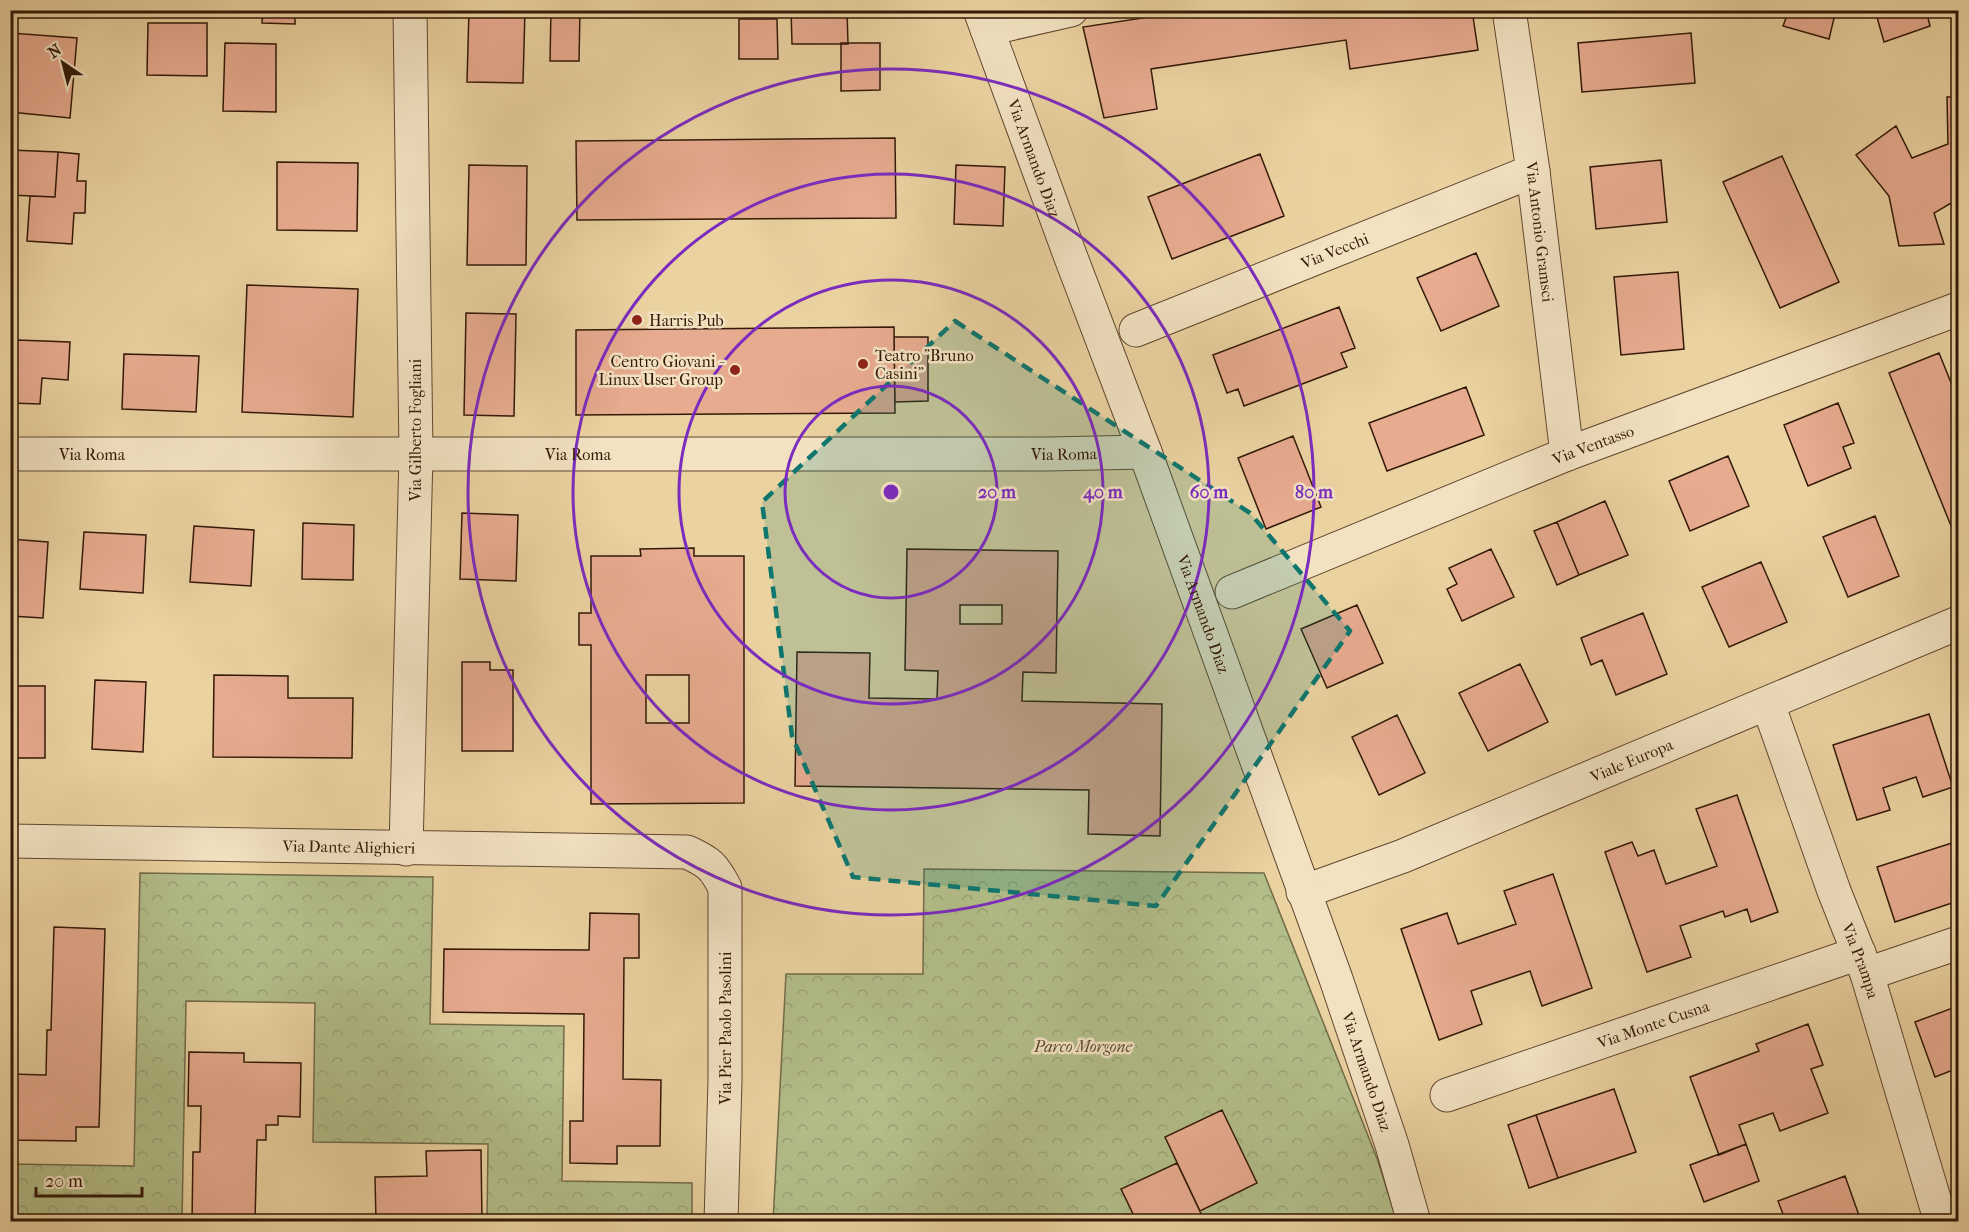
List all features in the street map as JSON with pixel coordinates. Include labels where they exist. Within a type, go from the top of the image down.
[{"type":"street","name":"Via Gilberto Fogliani","points":[[406,849],[416,454],[410,10]]},
{"type":"street","points":[[983,20],[1071,10]]},
{"type":"street","name":"Via Antonio Gramsci","points":[[1509,10],[1533,171],[1567,454]]},
{"type":"street","name":"Via Armando Diaz","points":[[983,20],[1145,452],[1336,979],[1392,1145],[1414,1221]]},
{"type":"street","name":"Via Vecchi","points":[[1136,330],[1533,171]]},
{"type":"street","name":"Via Ventasso","points":[[1232,592],[1567,454],[1959,309]]},
{"type":"street","name":"Via Roma","points":[[10,453],[1048,454],[1145,452]]},
{"type":"street","name":"Viale Europa","points":[[1303,892],[1403,856],[1959,623]]},
{"type":"street","name":"Via Prampa","points":[[1768,704],[1834,891],[1863,963],[1941,1221]]},
{"type":"street","name":"Via Dante Alighieri","points":[[10,841],[687,852]]},
{"type":"street","name":"Via Pier Paolo Pasolini","points":[[687,852],[704,860],[716,870],[725,888],[725,1080],[721,1221]]},
{"type":"street","name":"Via Monte Cusna","points":[[1447,1095],[1863,963],[1959,943]]},
{"type":"highlighted area","points":[[955,321],[1250,513],[1350,631],[1156,906],[853,877],[792,736],[762,502]]},
{"type":"green space","name":"Parco Morgone","points":[[924,869],[1264,873],[1378,1161],[1397,1222],[773,1222],[786,974],[923,974]]},
{"type":"green space","points":[[140,873],[433,877],[430,1024],[564,1026],[562,1181],[692,1183],[692,1221],[487,1221],[488,1144],[313,1142],[315,1003],[186,1001],[182,1221],[11,1221],[11,1164],[134,1166]]},
{"type":"building","points":[[263,10],[295,10],[295,24],[262,23]]},
{"type":"building","points":[[322,10],[343,10],[343,14],[322,14]]},
{"type":"building","points":[[469,10],[525,10],[523,83],[467,82]]},
{"type":"building","points":[[551,10],[580,10],[579,61],[550,61]]},
{"type":"building","points":[[742,10],[775,10],[775,19],[742,19]]},
{"type":"building","points":[[791,10],[847,10],[848,44],[792,44]]},
{"type":"building","points":[[1195,10],[1472,10],[1478,50],[1350,69],[1346,40],[1151,69],[1157,109],[1104,118],[1083,27]]},
{"type":"building","points":[[1789,10],[1836,10],[1829,39],[1783,26]]},
{"type":"building","points":[[1875,10],[1926,10],[1930,26],[1884,42]]},
{"type":"building","points":[[739,19],[777,19],[778,59],[739,59]]},
{"type":"building","points":[[148,23],[207,23],[207,76],[147,75]]},
{"type":"building","points":[[10,33],[77,38],[70,118],[10,112]]},
{"type":"building","points":[[1691,33],[1695,83],[1582,92],[1578,43]]},
{"type":"building","points":[[225,43],[276,44],[276,112],[223,111]]},
{"type":"building","points":[[841,43],[880,43],[880,90],[841,91]]},
{"type":"building","points":[[1947,97],[1958,97],[1958,199],[1934,213],[1944,244],[1899,246],[1889,196],[1856,155],[1896,126],[1912,158],[1948,144]]},
{"type":"building","points":[[895,138],[896,218],[577,220],[576,141]]},
{"type":"building","points":[[10,150],[58,152],[55,197],[10,195]]},
{"type":"building","points":[[58,152],[79,154],[77,181],[86,181],[85,213],[74,213],[72,244],[27,241],[30,196],[55,197]]},
{"type":"building","points":[[1260,154],[1284,216],[1172,259],[1148,197]]},
{"type":"building","points":[[1782,156],[1839,282],[1780,308],[1723,182]]},
{"type":"building","points":[[1661,160],[1667,222],[1596,229],[1590,167]]},
{"type":"building","points":[[277,162],[358,163],[357,231],[277,230]]},
{"type":"building","points":[[469,165],[527,166],[526,265],[467,265]]},
{"type":"building","points":[[956,165],[1005,167],[1003,226],[954,224]]},
{"type":"building","points":[[1476,253],[1499,306],[1441,331],[1417,278]]},
{"type":"building","points":[[1678,272],[1684,349],[1621,355],[1614,277]]},
{"type":"building","points":[[247,285],[358,289],[353,417],[242,412]]},
{"type":"building","points":[[1339,307],[1355,348],[1341,353],[1347,367],[1244,406],[1238,389],[1227,393],[1213,355]]},
{"type":"building","points":[[466,313],[516,314],[514,416],[464,415]]},
{"type":"building","name":"Centro Giovani - Linux User Group","points":[[894,327],[895,413],[576,415],[576,330]]},
{"type":"building","points":[[894,337],[928,337],[928,401],[895,402]]},
{"type":"building","points":[[17,340],[70,342],[68,380],[42,378],[40,404],[10,403],[10,373],[15,373]]},
{"type":"building","points":[[1939,353],[1958,400],[1958,543],[1889,373]]},
{"type":"building","points":[[124,354],[199,356],[196,412],[122,409]]},
{"type":"building","points":[[1466,387],[1484,435],[1387,471],[1369,423]]},
{"type":"building","points":[[1838,403],[1854,443],[1843,447],[1851,468],[1808,486],[1784,425]]},
{"type":"building","points":[[1293,436],[1321,507],[1266,529],[1238,458]]},
{"type":"building","points":[[1728,456],[1749,506],[1690,531],[1669,481]]},
{"type":"building","points":[[1605,501],[1628,555],[1579,575],[1557,522]]},
{"type":"building","points":[[462,513],[518,515],[516,581],[460,579]]},
{"type":"building","points":[[1875,516],[1899,576],[1848,597],[1823,537]]},
{"type":"building","points":[[1557,522],[1579,575],[1557,585],[1534,531]]},
{"type":"building","points":[[303,523],[354,525],[353,580],[302,579]]},
{"type":"building","points":[[194,526],[254,530],[251,586],[190,582]]},
{"type":"building","points":[[84,532],[146,535],[143,593],[80,589]]},
{"type":"building","points":[[10,539],[48,542],[43,618],[10,616]]},
{"type":"building","points":[[694,548],[694,556],[744,556],[744,803],[591,804],[591,645],[579,645],[579,613],[591,613],[591,556],[641,556],[640,549]],"holes":[[[646,675],[689,675],[689,723],[646,723]]]},
{"type":"building","points":[[907,549],[1058,551],[1056,673],[1023,672],[1022,701],[1162,704],[1160,836],[1088,834],[1089,790],[795,786],[797,652],[870,653],[869,698],[937,699],[938,671],[905,670]],"holes":[[[960,605],[1002,605],[1002,624],[960,624]]]},
{"type":"building","points":[[1491,549],[1514,597],[1462,621],[1447,589],[1457,584],[1449,568]]},
{"type":"building","points":[[1761,562],[1787,622],[1729,647],[1702,587]]},
{"type":"building","points":[[1357,605],[1383,663],[1327,688],[1301,629]]},
{"type":"building","points":[[1643,613],[1667,674],[1616,695],[1602,660],[1591,665],[1581,638]]},
{"type":"building","points":[[462,662],[490,662],[490,670],[513,670],[513,751],[462,751]]},
{"type":"building","points":[[1520,664],[1548,722],[1488,751],[1459,693]]},
{"type":"building","points":[[214,675],[288,676],[288,698],[353,698],[352,758],[213,757]]},
{"type":"building","points":[[95,680],[146,682],[143,752],[92,749]]},
{"type":"building","points":[[10,686],[45,686],[45,758],[10,758]]},
{"type":"building","points":[[1929,714],[1953,787],[1923,797],[1916,777],[1883,788],[1890,810],[1857,820],[1833,745]]},
{"type":"building","points":[[1397,715],[1425,773],[1379,795],[1352,737]]},
{"type":"building","points":[[1737,795],[1778,912],[1751,922],[1747,909],[1725,917],[1723,911],[1680,926],[1691,957],[1647,972],[1605,852],[1632,842],[1638,856],[1654,850],[1666,884],[1717,866],[1696,809]]},
{"type":"building","points":[[1958,841],[1958,901],[1895,922],[1877,867]]},
{"type":"building","points":[[1553,874],[1592,988],[1542,1006],[1530,971],[1471,991],[1482,1024],[1439,1040],[1401,929],[1447,913],[1458,944],[1516,924],[1504,891]]},
{"type":"building","points":[[590,913],[639,914],[639,958],[624,958],[623,1079],[661,1080],[660,1146],[617,1146],[617,1164],[570,1163],[570,1121],[583,1121],[584,1014],[443,1012],[444,949],[589,950]]},
{"type":"building","points":[[54,927],[105,929],[99,1127],[76,1127],[76,1141],[10,1140],[10,1074],[46,1075],[47,1030],[51,1030]]},
{"type":"building","points":[[1958,1006],[1958,1068],[1935,1077],[1915,1022]]},
{"type":"building","points":[[1808,1024],[1823,1065],[1811,1069],[1828,1113],[1780,1131],[1773,1113],[1739,1125],[1746,1144],[1719,1155],[1690,1077],[1759,1051],[1756,1044]]},
{"type":"building","points":[[189,1052],[244,1053],[244,1062],[301,1063],[300,1117],[278,1116],[278,1125],[266,1125],[266,1140],[257,1140],[255,1222],[192,1222],[193,1152],[200,1152],[201,1106],[188,1106]]},
{"type":"building","points":[[1614,1089],[1636,1152],[1558,1178],[1536,1115]]},
{"type":"building","points":[[1222,1110],[1257,1183],[1200,1211],[1165,1137]]},
{"type":"building","points":[[1536,1115],[1558,1178],[1529,1188],[1508,1125]]},
{"type":"building","points":[[1746,1144],[1759,1181],[1704,1202],[1690,1165]]},
{"type":"building","points":[[481,1150],[482,1222],[376,1222],[375,1177],[427,1176],[426,1151]]},
{"type":"building","points":[[1177,1163],[1205,1222],[1137,1222],[1121,1189]]},
{"type":"building","points":[[1845,1176],[1861,1221],[1786,1222],[1778,1201]]},
{"type":"place","name":"Harris Pub","points":[[637,320]]},
{"type":"place","name":"Teatro \"Bruno Casini\"","points":[[863,364]]},
{"type":"place","name":"Centro Giovani - Linux User Group","points":[[735,370]]}]
